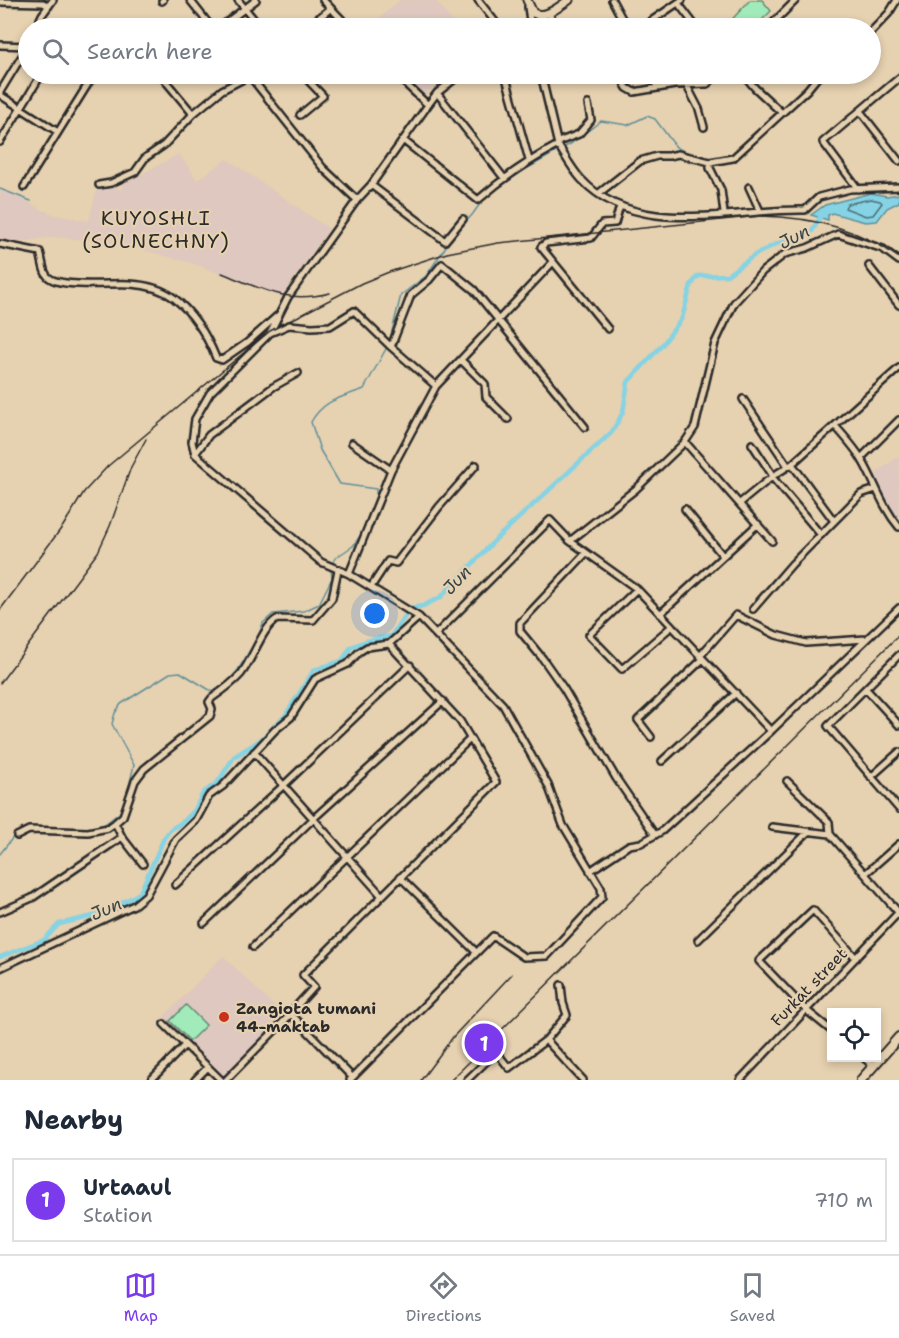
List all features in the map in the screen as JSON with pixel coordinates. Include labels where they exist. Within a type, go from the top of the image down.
[{"type":"main road","points":[[528,3],[534,14],[548,13],[568,0]]},
{"type":"main road","points":[[881,1048],[899,1030]]},
{"type":"main road","points":[[861,1080],[899,1037]]},
{"type":"main road","points":[[855,1080],[868,1062]]},
{"type":"street","points":[[41,18],[53,0]]},
{"type":"street","points":[[238,0],[252,18]]},
{"type":"street","points":[[232,18],[255,0]]},
{"type":"street","points":[[323,0],[339,18]]},
{"type":"street","points":[[478,0],[492,18]]},
{"type":"street","points":[[612,0],[622,18]]},
{"type":"street","points":[[778,18],[796,0]]},
{"type":"street","points":[[881,21],[897,0]]},
{"type":"street","points":[[193,1],[205,18]]},
{"type":"street","points":[[655,18],[680,1],[691,18]]},
{"type":"street","points":[[0,2],[43,3],[49,6]]},
{"type":"street","points":[[528,3],[530,18]]},
{"type":"street","points":[[319,18],[330,9]]},
{"type":"street","points":[[541,18],[548,13],[551,18]]},
{"type":"street","points":[[0,45],[18,45]]},
{"type":"street","points":[[18,62],[0,93],[58,132]]},
{"type":"street","points":[[858,189],[823,142],[899,78]]},
{"type":"street","points":[[0,142],[36,84]]},
{"type":"street","points":[[24,187],[88,84]]},
{"type":"street","points":[[168,84],[193,114]]},
{"type":"street","points":[[99,185],[111,183],[135,172],[145,158],[164,145],[193,114],[231,84]]},
{"type":"street","points":[[258,84],[323,168],[357,200]]},
{"type":"street","points":[[300,115],[323,96],[312,84]]},
{"type":"street","points":[[406,84],[428,105]]},
{"type":"street","points":[[270,333],[277,316],[357,200],[371,185],[437,93],[448,84]]},
{"type":"street","points":[[508,84],[530,160]]},
{"type":"street","points":[[543,84],[558,144],[581,179],[598,194],[620,206],[639,212],[694,218],[724,213],[805,210],[819,197],[849,189],[899,187]]},
{"type":"street","points":[[625,84],[634,92],[686,84],[708,84]]},
{"type":"street","points":[[656,84],[658,88]]},
{"type":"street","points":[[686,84],[699,110],[704,127]]},
{"type":"street","points":[[752,84],[782,113]]},
{"type":"street","points":[[598,194],[640,161],[649,158],[678,154],[710,162],[733,158],[812,84]]},
{"type":"street","points":[[437,93],[504,177]]},
{"type":"street","points":[[403,140],[478,200],[504,177],[518,171],[530,160],[579,134],[591,120],[588,104]]},
{"type":"street","points":[[860,111],[899,161]]},
{"type":"street","points":[[710,162],[710,168],[721,190],[724,213]]},
{"type":"street","points":[[371,185],[445,241],[463,219]]},
{"type":"street","points":[[748,188],[760,211]]},
{"type":"street","points":[[608,329],[542,247],[546,243],[591,238],[602,224],[615,223],[620,206]]},
{"type":"street","points":[[570,541],[636,489],[685,442],[694,427],[715,343],[734,303],[763,271],[785,254],[807,248],[838,234],[883,249],[899,261]]},
{"type":"street","points":[[0,244],[40,252],[46,275],[53,280],[76,284],[130,284],[155,288],[174,298],[194,318],[216,358],[222,360],[248,342],[277,316]]},
{"type":"street","points":[[349,574],[391,470],[436,386],[552,262]]},
{"type":"street","points":[[391,347],[411,296],[442,264],[474,290],[585,427]]},
{"type":"street","points":[[869,266],[899,305]]},
{"type":"street","points":[[291,1014],[351,1079],[493,936],[524,957],[547,956],[602,897],[601,888],[563,825],[548,785],[503,705],[419,617],[349,574],[321,562],[195,454],[192,442],[195,419],[210,393],[270,333],[289,325],[330,326],[354,311],[436,386]]},
{"type":"street","points":[[461,360],[485,384],[486,397],[508,419]]},
{"type":"street","points":[[740,503],[836,427],[899,368]]},
{"type":"street","points":[[195,454],[209,435],[265,392],[298,373]]},
{"type":"street","points":[[743,399],[834,521]]},
{"type":"street","points":[[861,458],[899,420]]},
{"type":"street","points":[[836,427],[861,458],[892,519],[899,527]]},
{"type":"street","points":[[685,442],[772,541]]},
{"type":"street","points":[[352,443],[391,470]]},
{"type":"street","points":[[752,444],[773,477],[821,535]]},
{"type":"street","points":[[371,588],[388,561],[396,563],[403,556],[439,507],[476,465]]},
{"type":"street","points":[[753,609],[861,494],[876,489]]},
{"type":"street","points":[[685,509],[723,556]]},
{"type":"street","points":[[436,634],[550,520],[570,541],[637,589],[771,731]]},
{"type":"street","points":[[660,614],[758,524]]},
{"type":"street","points":[[586,553],[520,623],[520,631],[564,689],[616,778],[655,835]]},
{"type":"street","points":[[17,836],[29,830],[88,831],[108,828],[115,823],[123,816],[135,781],[144,769],[210,716],[212,709],[209,702],[240,674],[260,644],[267,628],[277,619],[313,620],[332,598],[338,570]]},
{"type":"street","points":[[637,589],[589,635],[622,669],[672,626]]},
{"type":"street","points":[[590,870],[629,845],[641,843],[662,831],[771,731],[899,608]]},
{"type":"street","points":[[651,737],[639,720],[702,657],[736,615],[776,635],[806,643],[867,639]]},
{"type":"street","points":[[0,968],[134,904],[146,895],[176,839],[196,820],[209,796],[223,786],[291,717],[315,679],[348,664],[367,647],[389,644],[419,617]]},
{"type":"street","points":[[226,1080],[291,1014],[314,987],[303,975],[496,783],[460,721],[389,644]]},
{"type":"street","points":[[899,655],[828,726],[899,809]]},
{"type":"street","points":[[175,885],[410,665]]},
{"type":"street","points":[[866,688],[899,725]]},
{"type":"street","points":[[662,761],[736,693]]},
{"type":"street","points":[[204,923],[313,819],[443,701]]},
{"type":"street","points":[[253,946],[349,857],[470,739]]},
{"type":"street","points":[[254,752],[382,896]]},
{"type":"street","points":[[871,777],[899,752]]},
{"type":"street","points":[[787,781],[829,822],[830,834],[899,913]]},
{"type":"street","points":[[115,823],[122,837],[143,864]]},
{"type":"street","points":[[772,827],[830,834]]},
{"type":"street","points":[[698,940],[809,831]]},
{"type":"street","points":[[0,912],[32,898],[122,837]]},
{"type":"street","points":[[865,874],[899,844]]},
{"type":"street","points":[[400,877],[476,952]]},
{"type":"street","points":[[827,1028],[806,1010],[759,961],[813,909],[856,957]]},
{"type":"street","name":"Furkat street","points":[[740,1080],[899,913]]},
{"type":"street","points":[[467,1080],[494,1054],[498,1054],[509,1068],[546,1040],[567,1015],[561,985]]},
{"type":"street","points":[[164,1024],[221,1080]]},
{"type":"street","points":[[546,1040],[584,1080]]},
{"type":"street","points":[[151,1080],[185,1045]]},
{"type":"street","points":[[195,1080],[208,1067]]},
{"type":"shaded area","points":[[400,0],[435,0],[449,18],[380,18]]},
{"type":"shaded area","points":[[411,84],[439,84],[423,96]]},
{"type":"shaded area","points":[[179,154],[197,180],[227,159],[329,229],[281,297],[195,264],[118,243],[54,237],[6,244],[0,238],[0,191],[20,197],[55,215],[89,221],[97,189],[118,187],[122,189],[123,180],[129,181]]},
{"type":"shaded area","points":[[899,456],[899,521],[892,513],[875,474]]},
{"type":"shaded area","name":"Zangiota tumani 44-maktab","points":[[223,956],[282,1014],[284,1012],[286,1015],[223,1079],[162,1019]]},
{"type":"green space","points":[[750,0],[762,0],[771,11],[764,18],[733,18]]},
{"type":"green space","points":[[186,1005],[206,1025],[190,1041],[170,1021]]},
{"type":"water","points":[[871,193],[887,196],[899,194],[899,202],[887,208],[877,221],[865,222],[832,213],[828,215],[828,220],[811,215],[825,205]]},
{"type":"waterway","points":[[389,343],[401,295],[426,276],[453,236],[485,197],[521,172],[572,143],[601,121],[628,125],[647,116],[655,119],[676,147],[691,155]]},
{"type":"waterway","points":[[0,189],[31,201]]},
{"type":"waterway","name":"Jun","points":[[0,957],[44,940],[59,924],[102,914],[140,893],[164,838],[170,830],[195,810],[203,793],[218,782],[234,757],[259,741],[285,716],[314,670],[342,661],[351,647],[366,641],[391,636],[411,608],[423,606],[441,597],[497,538],[612,432],[623,412],[628,382],[663,344],[682,318],[691,285],[698,276],[727,275],[755,255],[776,244],[812,231],[822,214]]},
{"type":"waterway","points":[[376,501],[376,489],[340,484],[320,450],[311,422],[327,404],[364,389],[387,347]]},
{"type":"waterway","points":[[332,565],[335,558],[353,546],[363,532]]},
{"type":"waterway","points":[[125,803],[134,765],[112,724],[121,704],[170,673],[180,672],[213,692],[225,685],[238,670],[258,637],[263,623],[273,614],[304,611],[319,604],[332,578],[331,569]]},
{"type":"waterway","points":[[101,827],[123,810]]},
{"type":"waterway","points":[[21,831],[31,827],[93,828]]},
{"type":"waterway","points":[[0,854],[14,836]]},
{"type":"railway","points":[[0,610],[63,526],[84,492],[108,466],[270,331],[362,283],[389,272],[447,253],[498,243],[760,216],[797,219],[850,231],[867,238],[899,258]]},
{"type":"railway","points":[[222,273],[287,296],[300,297],[330,293]]},
{"type":"railway","points":[[0,683],[98,552],[131,467],[146,439]]},
{"type":"railway","points":[[451,1080],[899,635]]},
{"type":"railway","points":[[421,1080],[453,1037],[512,974]]},
{"type":"place","name":"Zangiota tumani 44-maktab","points":[[224,1017]]},
{"type":"place","name":"Urtaaul","points":[[484,1043]]},
{"type":"district","name":"KUYOSHLI (SOLNECHNY)","points":[[156,230]]}]
